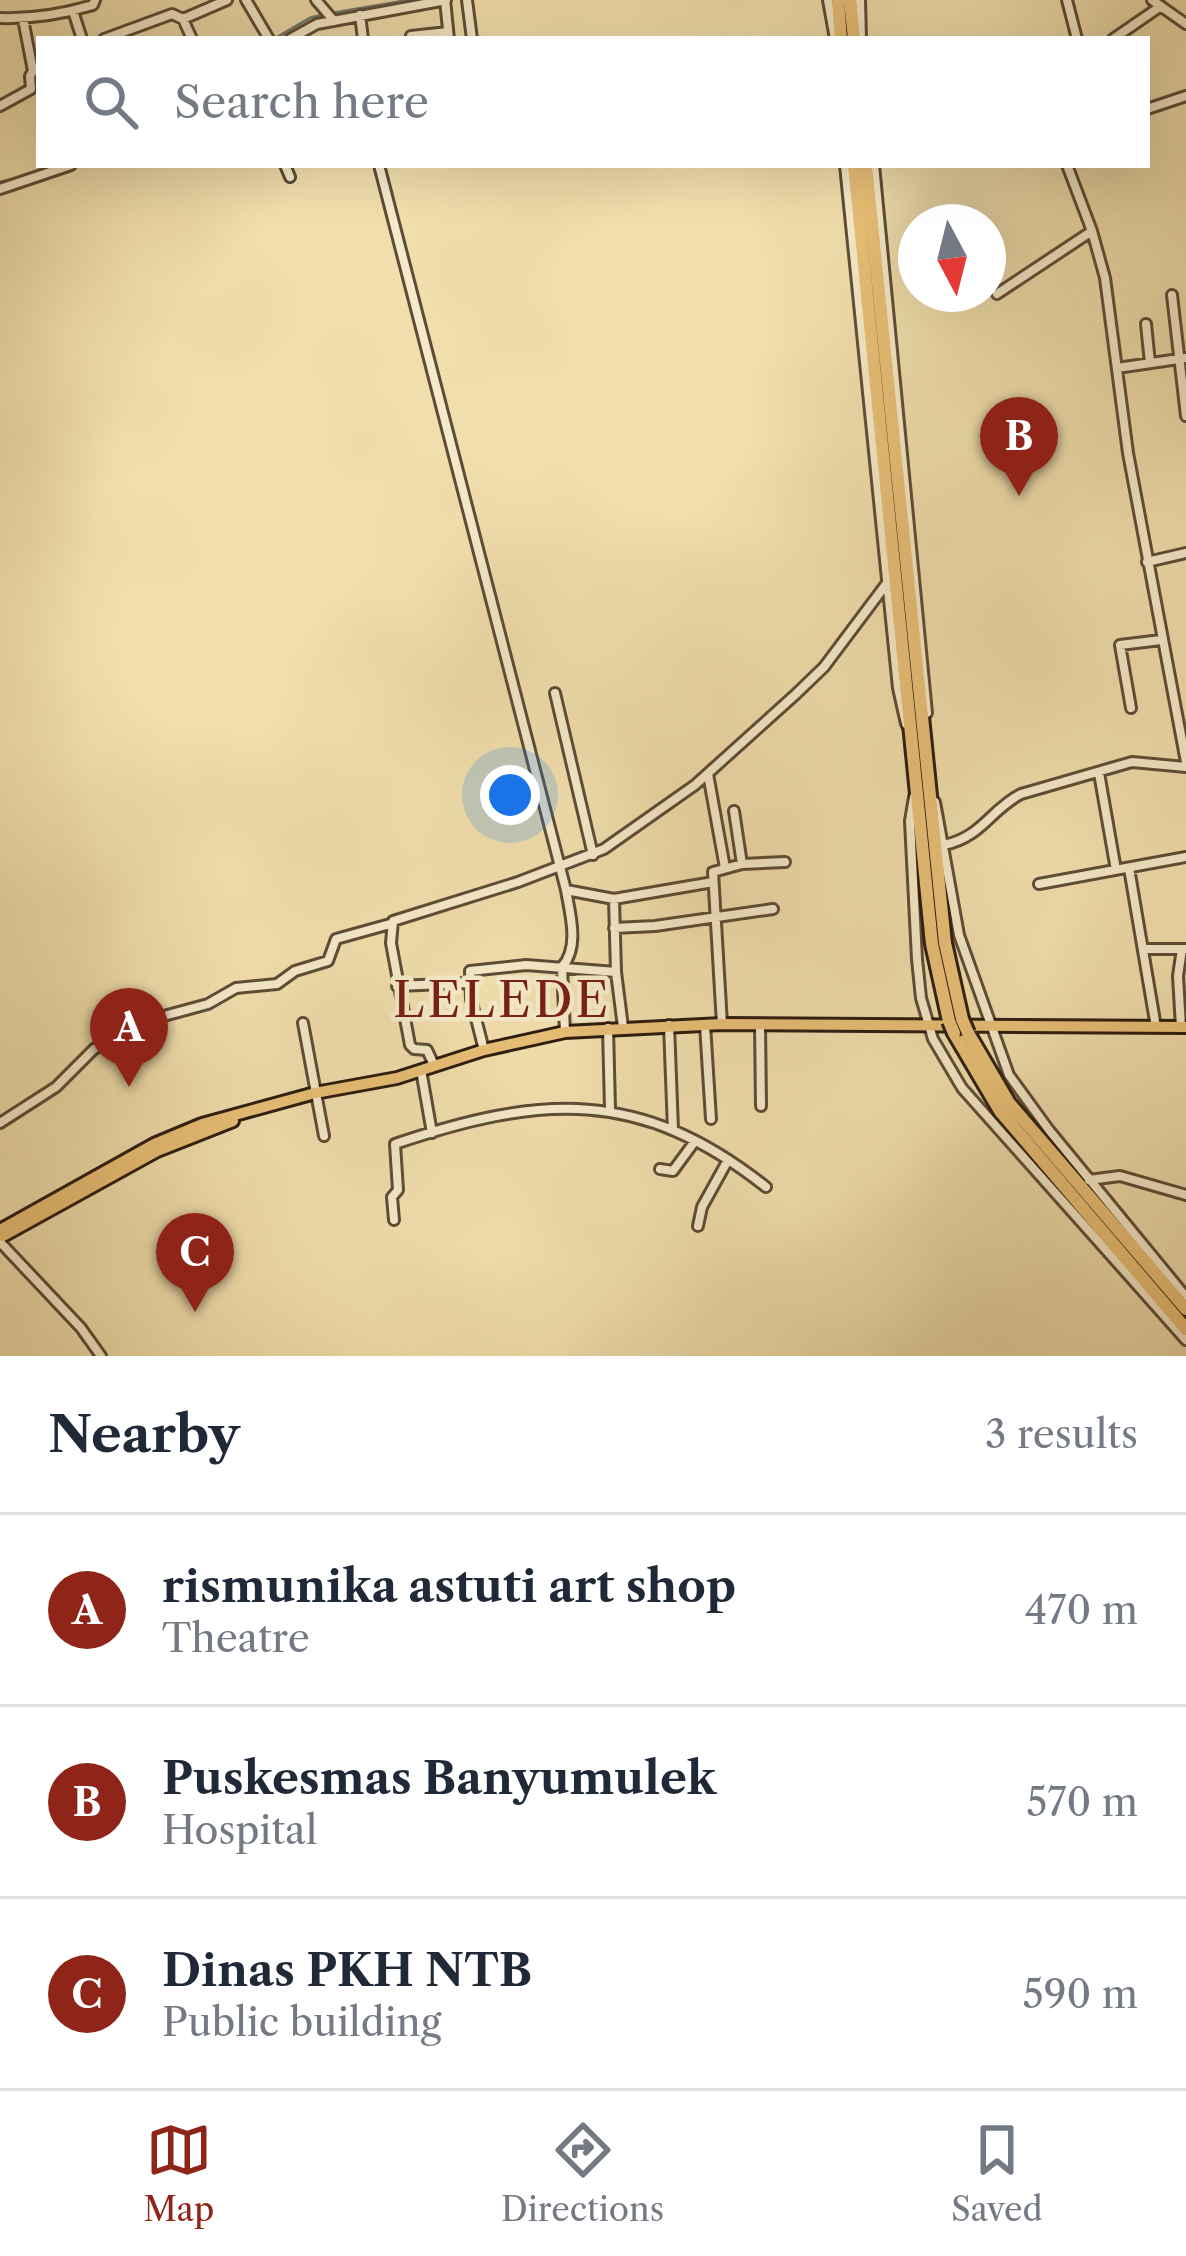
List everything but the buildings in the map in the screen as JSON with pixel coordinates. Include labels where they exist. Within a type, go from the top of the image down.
[{"type":"highway","points":[[833,0],[838,36]]},
{"type":"highway","points":[[850,0],[857,36]]},
{"type":"highway","points":[[849,168],[922,787],[958,1026],[1000,1111],[1184,1334]]},
{"type":"highway","points":[[870,168],[916,729]]},
{"type":"highway","points":[[958,1026],[1009,1102],[1186,1309]]},
{"type":"main road","points":[[0,1236],[182,1135],[234,1121],[258,1107],[384,1081],[484,1050],[565,1032],[705,1024],[926,1022],[1184,1027]]},
{"type":"street","points":[[0,18],[73,11],[95,0]]},
{"type":"street","points":[[190,0],[195,14]]},
{"type":"street","points":[[183,20],[227,0]]},
{"type":"street","points":[[246,0],[266,36]]},
{"type":"street","points":[[316,0],[334,21]]},
{"type":"street","points":[[294,36],[308,27],[416,2],[446,0],[448,36],[411,36]]},
{"type":"street","points":[[467,0],[472,36]]},
{"type":"street","points":[[858,36],[860,0]]},
{"type":"street","points":[[1066,0],[1076,36]]},
{"type":"street","points":[[1117,36],[1157,2],[1186,24]]},
{"type":"street","points":[[73,11],[81,36]]},
{"type":"street","points":[[112,36],[170,14],[183,20],[191,36]]},
{"type":"street","points":[[360,15],[364,36]]},
{"type":"street","points":[[0,106],[34,94],[36,70],[23,19]]},
{"type":"street","points":[[1150,108],[1186,96]]},
{"type":"street","points":[[1,186],[61,168]]},
{"type":"street","points":[[286,168],[290,177]]},
{"type":"street","points":[[380,168],[566,890],[572,950],[562,967],[565,1032]]},
{"type":"street","points":[[849,168],[899,699],[916,729]]},
{"type":"street","points":[[944,845],[975,833],[1021,794],[1135,762],[1186,764],[1147,562],[1105,278],[1068,168]]},
{"type":"street","points":[[1006,288],[1092,231]]},
{"type":"street","points":[[1172,295],[1186,416]]},
{"type":"street","points":[[1146,324],[1150,363]]},
{"type":"street","points":[[1117,368],[1183,359]]},
{"type":"street","points":[[1147,562],[1186,553]]},
{"type":"street","points":[[0,1123],[56,1087],[80,1058],[149,1020],[208,1004],[236,988],[277,984],[295,971],[328,961],[336,939],[593,855],[707,774],[824,668],[887,583]]},
{"type":"street","points":[[1131,708],[1120,645],[1162,640]]},
{"type":"street","points":[[555,693],[593,855]]},
{"type":"street","points":[[1099,773],[1116,870]]},
{"type":"street","points":[[707,774],[725,868]]},
{"type":"street","points":[[922,787],[944,845],[959,935],[1015,1084],[1186,1298]]},
{"type":"street","points":[[922,787],[910,821],[917,958],[926,1022],[944,1062],[962,1088],[1184,1334]]},
{"type":"street","points":[[734,811],[742,864]]},
{"type":"street","points":[[1039,884],[1186,857]]},
{"type":"street","points":[[722,1024],[713,872],[742,864],[785,862]]},
{"type":"street","points":[[1130,868],[1156,1027]]},
{"type":"street","points":[[566,890],[614,899],[713,882]]},
{"type":"street","points":[[614,899],[623,1027]]},
{"type":"street","points":[[614,928],[773,909]]},
{"type":"street","points":[[392,923],[397,986],[411,1047],[428,1051],[432,1134]]},
{"type":"street","points":[[1145,950],[1184,949],[1178,976],[1184,1027]]},
{"type":"street","points":[[484,1050],[470,971],[562,967],[616,972]]},
{"type":"street","points":[[397,986],[469,983]]},
{"type":"street","points":[[303,1023],[324,1136]]},
{"type":"street","points":[[705,1024],[711,1119]]},
{"type":"street","points":[[760,1024],[761,1106]]},
{"type":"street","points":[[669,1025],[673,1130]]},
{"type":"street","points":[[608,1028],[610,1109]]},
{"type":"street","points":[[394,1220],[392,1198],[398,1190],[394,1146],[503,1116],[554,1110],[610,1109],[673,1130],[766,1187]]},
{"type":"street","points":[[660,1169],[671,1172],[695,1141]]},
{"type":"street","points":[[698,1226],[701,1208],[728,1160]]},
{"type":"street","points":[[1089,1180],[1120,1176],[1186,1195]]},
{"type":"street","points":[[0,1236],[101,1356]]},
{"type":"waterway","points":[[333,13],[409,0]]},
{"type":"waterway","points":[[279,36],[326,14]]},
{"type":"waterway","points":[[0,182],[33,174]]},
{"type":"place","name":"Puskesmas Banyumulek","points":[[1019,496]]},
{"type":"place","name":"rismunika astuti art shop","points":[[129,1087]]},
{"type":"place","name":"Dinas PKH NTB","points":[[195,1312]]},
{"type":"district","name":"LELEDE","points":[[502,999]]}]
